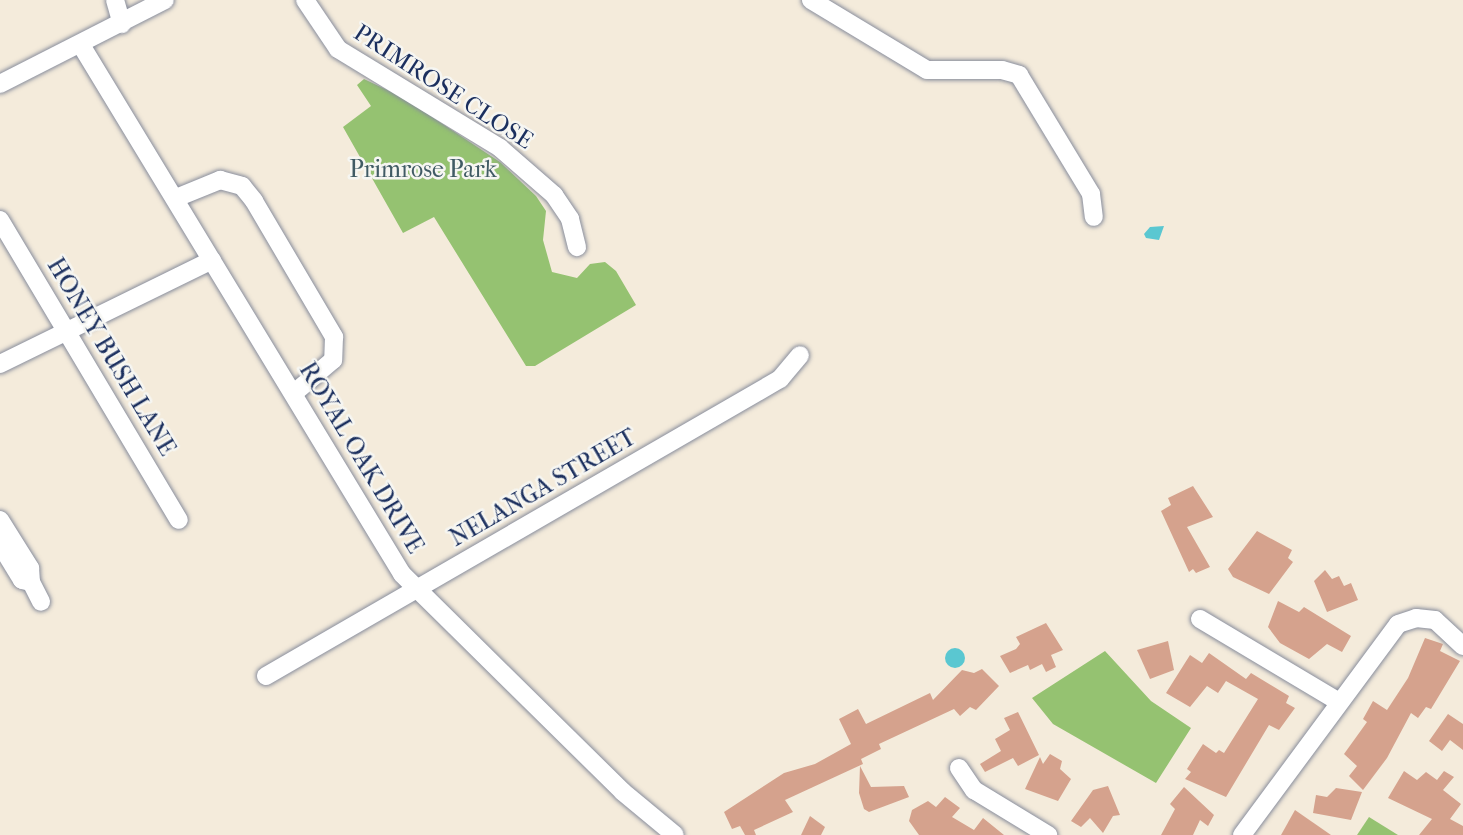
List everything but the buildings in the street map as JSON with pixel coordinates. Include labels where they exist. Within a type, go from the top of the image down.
[{"type":"street","points":[[115,0],[122,24]]},
{"type":"street","points":[[0,84],[165,0]]},
{"type":"street","name":"PRIMROSE CLOSE","points":[[305,0],[338,49],[500,148],[554,195],[570,219],[577,247]]},
{"type":"street","points":[[811,0],[927,70],[1002,70],[1019,75],[1091,194],[1094,217]]},
{"type":"street","name":"ROYAL OAK DRIVE","points":[[81,45],[415,590],[636,804],[675,835]]},
{"type":"street","points":[[176,198],[220,180],[242,186],[254,201],[334,337],[335,355],[329,365],[293,394]]},
{"type":"street","name":"HONEY BUSH LANE","points":[[0,220],[179,520]]},
{"type":"street","points":[[0,364],[212,260]]},
{"type":"street","name":"NELANGA STREET","points":[[266,676],[780,379],[800,355]]},
{"type":"street","points":[[0,520],[30,568],[30,582],[41,603]]},
{"type":"street","points":[[0,544],[22,580],[30,582]]},
{"type":"street","points":[[1200,619],[1339,702]]},
{"type":"street","points":[[1242,835],[1339,702],[1402,622],[1435,620],[1460,643]]},
{"type":"street","points":[[959,768],[974,790],[1048,835]]},
{"type":"green space","name":"Primrose Park","points":[[364,79],[402,97],[500,162],[536,196],[546,211],[543,240],[552,272],[577,278],[590,264],[605,262],[616,271],[636,305],[535,366],[526,366],[434,217],[403,233],[343,127],[371,106],[357,85]]},
{"type":"green space","points":[[1105,651],[1151,701],[1191,728],[1156,783],[1053,724],[1032,698]]},
{"type":"green space","points":[[1369,817],[1398,835],[1357,835]]},
{"type":"water","points":[[1164,226],[1159,240],[1146,238],[1144,234],[1150,227]]},
{"type":"water","points":[[955,648],[962,651],[965,658],[962,665],[955,668],[948,665],[945,658],[948,651]]}]
